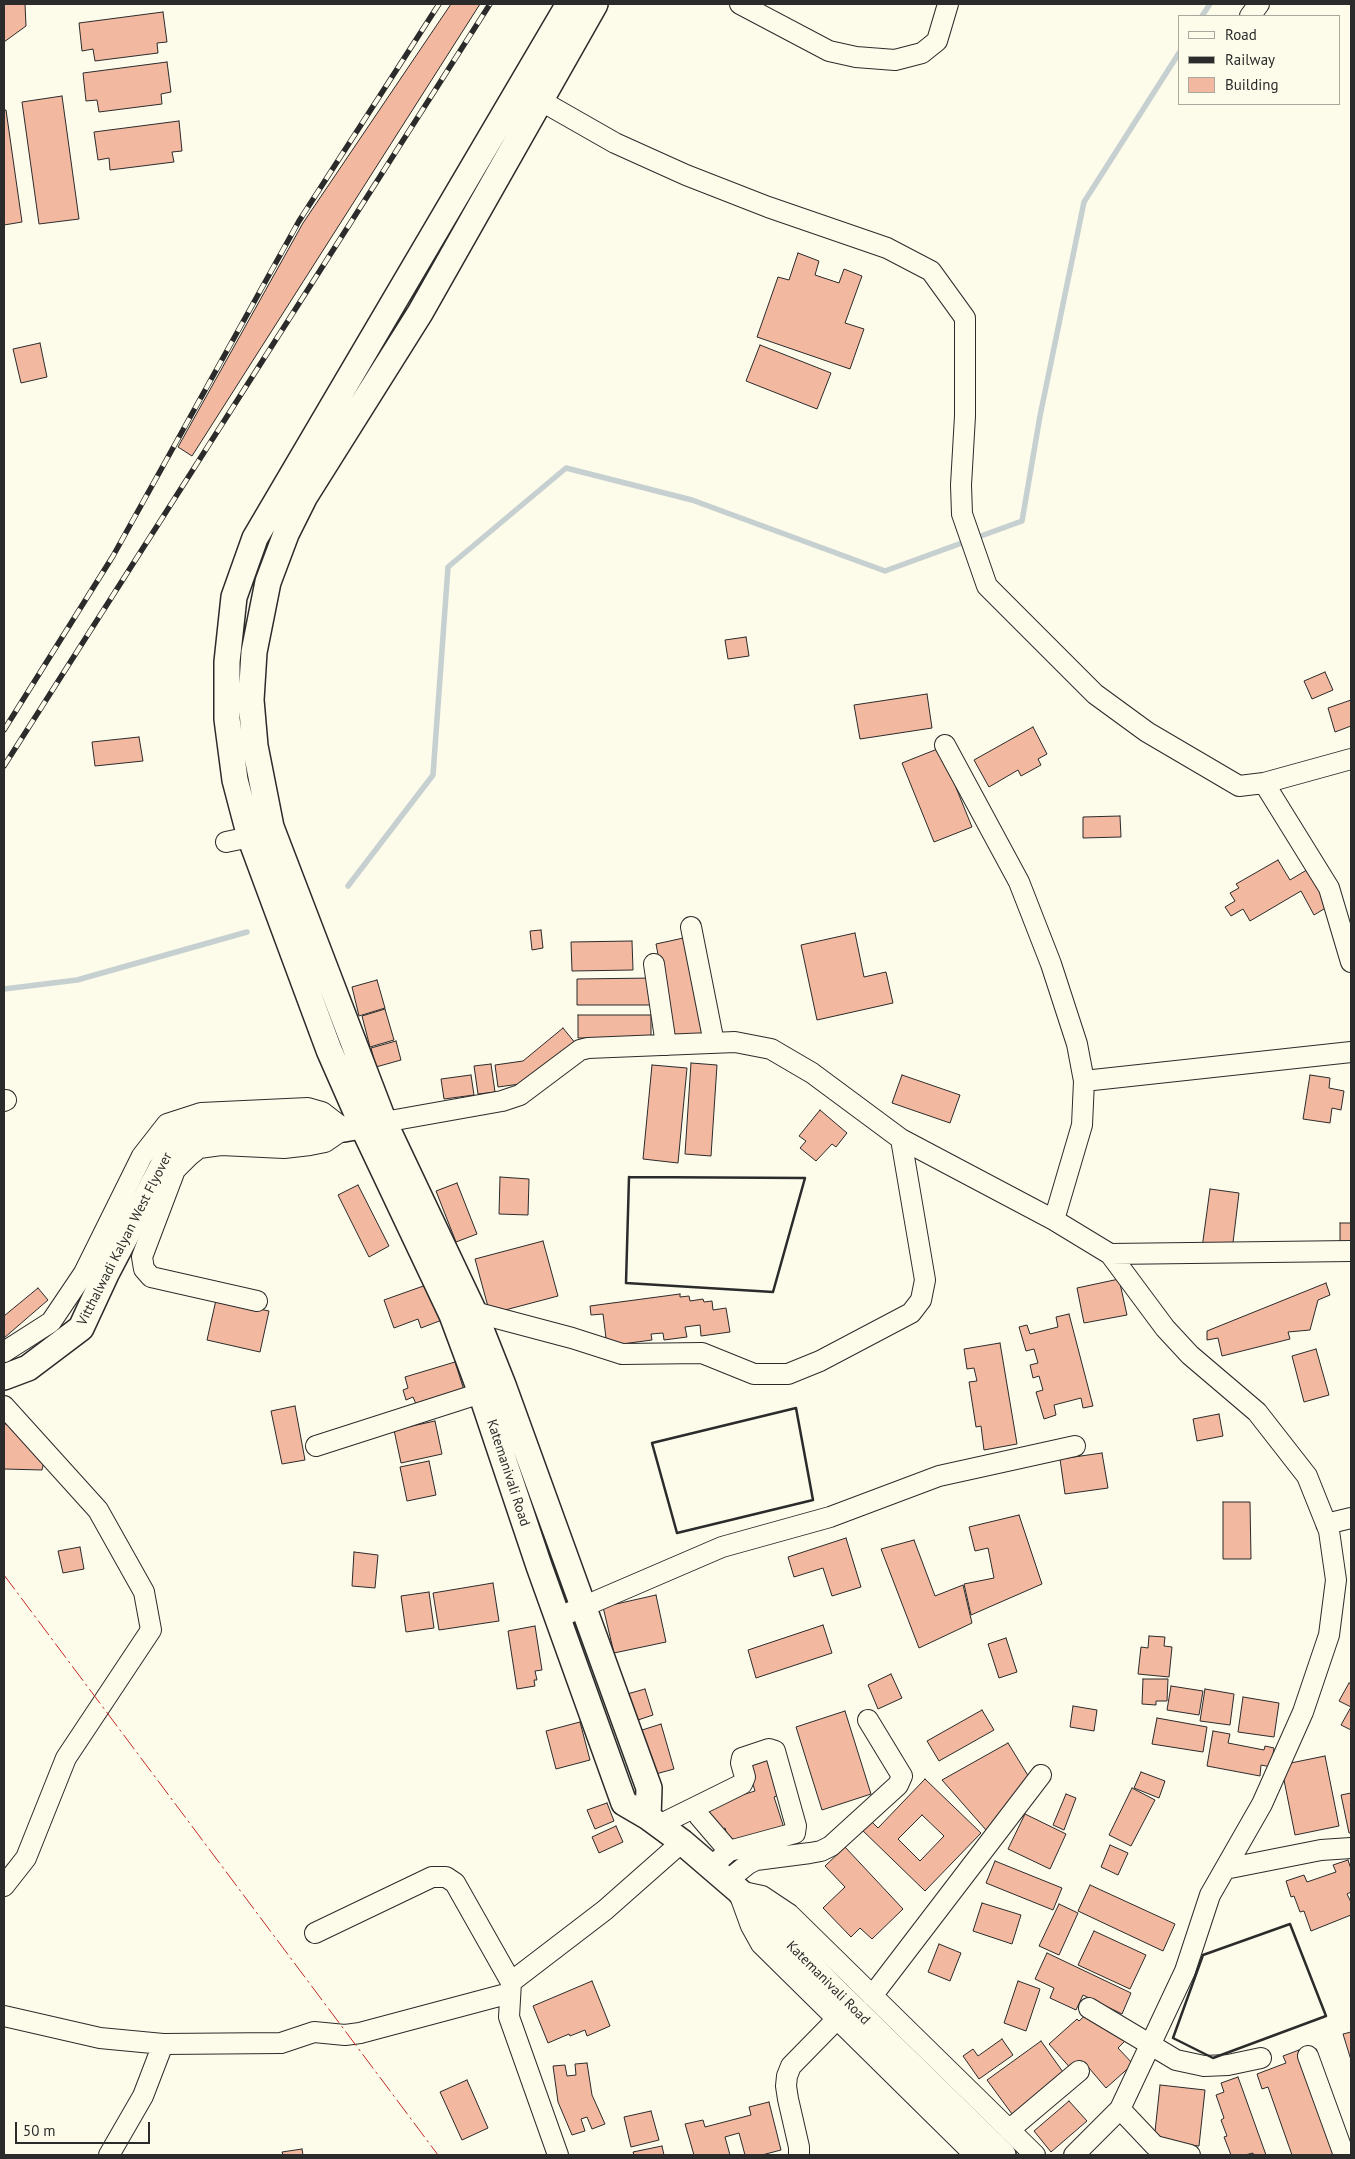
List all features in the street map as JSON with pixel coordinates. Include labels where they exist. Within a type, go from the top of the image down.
[{"type":"main road","points":[[363,1125],[329,1050],[292,951],[260,832],[252,691],[254,652],[268,582],[286,534],[305,496],[420,313],[530,94],[569,4]]},
{"type":"main road","points":[[363,1125],[314,940],[260,832],[234,771],[227,719],[227,662],[234,597],[255,538],[263,523],[530,94],[595,4]]},
{"type":"main road","points":[[263,523],[286,534]]},
{"type":"main road","points":[[292,951],[314,940]]},
{"type":"main road","name":"Vitthalwadi Kalyan West Flyover","points":[[4,1376],[28,1368],[81,1328],[106,1274],[172,1148],[185,1134],[220,1129],[294,1129],[363,1125]]},
{"type":"main road","name":"Katemanivali Road","points":[[363,1125],[474,1312],[503,1385],[649,1788],[654,1821]]},
{"type":"main road","name":"Katemanivali Road","points":[[363,1125],[452,1315],[481,1392],[557,1618],[624,1803],[654,1821],[727,1873],[830,1986],[1003,2155]]},
{"type":"street","points":[[740,4],[829,51],[856,57],[895,60],[922,53],[937,42],[948,4]]},
{"type":"street","points":[[1251,15],[1259,4]]},
{"type":"street","points":[[530,94],[615,142],[686,175],[768,207],[887,248],[931,271],[965,318],[962,514],[986,586],[1096,694],[1148,732],[1239,786],[1264,783],[1351,759]]},
{"type":"street","points":[[945,745],[1019,882],[1054,972],[1077,1044],[1084,1080],[1082,1125],[1054,1220]]},
{"type":"street","points":[[1264,783],[1329,888],[1351,962]]},
{"type":"street","points":[[226,842],[260,832]]},
{"type":"street","points":[[691,927],[714,1043]]},
{"type":"street","points":[[654,964],[666,1045]]},
{"type":"street","points":[[257,1301],[151,1277],[144,1269],[142,1257],[175,1170],[199,1148],[221,1145],[299,1147],[325,1142],[363,1125],[502,1101],[520,1094],[580,1050],[588,1048],[744,1043],[770,1049],[812,1073],[901,1139],[1054,1220],[1110,1254],[1165,1328],[1190,1355],[1257,1412],[1306,1476],[1329,1531],[1336,1580],[1329,1635],[1303,1712],[1262,1804],[1210,1895],[1185,1971],[1120,2109],[1074,2155]]},
{"type":"street","points":[[1084,1080],[1351,1052]]},
{"type":"street","points":[[4,1352],[51,1322],[84,1273],[142,1156],[167,1124],[201,1113],[308,1108],[363,1125]]},
{"type":"street","points":[[474,1312],[572,1338],[622,1354],[702,1353],[754,1374],[788,1374],[820,1361],[911,1313],[921,1300],[925,1280],[901,1139]]},
{"type":"street","points":[[1110,1254],[1351,1251]]},
{"type":"street","points":[[316,1446],[481,1392]]},
{"type":"street","points":[[4,1406],[98,1510],[144,1592],[151,1630],[66,1758],[26,1858],[4,1886]]},
{"type":"street","points":[[557,1618],[722,1547],[830,1517],[939,1476],[1074,1446]]},
{"type":"street","points":[[1326,1524],[1351,1518]]},
{"type":"street","points":[[727,1873],[771,1849],[821,1851],[831,1846],[902,1780],[902,1776],[868,1720]]},
{"type":"street","points":[[654,1821],[738,1787],[744,1781],[742,1758],[772,1749],[776,1753],[796,1830],[795,1833],[756,1860],[727,1873]]},
{"type":"street","points":[[872,1996],[1041,1775]]},
{"type":"street","points":[[699,1816],[761,1944],[975,2155]]},
{"type":"street","points":[[4,2016],[100,2038],[163,2044],[281,2043],[314,2032],[345,2035],[360,2033],[510,1987],[605,1910],[682,1842]]},
{"type":"street","points":[[1225,1869],[1320,1850],[1351,1848]]},
{"type":"street","points":[[727,1873],[789,1914],[1035,2155]]},
{"type":"street","points":[[315,1933],[432,1877],[446,1877],[456,1883],[510,1987],[509,2017],[558,2155]]},
{"type":"street","points":[[1090,2008],[1176,2060],[1204,2066],[1228,2065],[1261,2058]]},
{"type":"street","points":[[799,2155],[799,2147],[788,2099],[787,2076],[791,2066],[837,2019]]},
{"type":"street","points":[[109,2155],[143,2096],[163,2044]]},
{"type":"street","points":[[1308,2056],[1344,2155]]},
{"type":"street","points":[[1009,2130],[1079,2071]]},
{"type":"street","points":[[1120,2109],[1155,2146],[1190,2155]]},
{"type":"building","points":[[4,4],[25,4],[26,26],[4,42]]},
{"type":"building","points":[[451,4],[480,4],[192,456],[178,447],[303,223]]},
{"type":"building","points":[[163,12],[167,42],[157,43],[158,53],[95,61],[93,49],[82,51],[79,23]]},
{"type":"building","points":[[167,62],[171,92],[161,94],[162,104],[99,112],[97,100],[86,101],[83,73]]},
{"type":"building","points":[[62,96],[79,219],[39,224],[22,102]]},
{"type":"building","points":[[4,110],[6,110],[22,222],[4,225]]},
{"type":"building","points":[[179,121],[182,151],[172,152],[174,162],[110,170],[109,158],[98,160],[94,132]]},
{"type":"building","points":[[798,253],[819,261],[815,275],[839,283],[844,269],[862,276],[845,323],[864,329],[850,369],[757,337],[778,277],[789,280]]},
{"type":"building","points":[[40,343],[47,377],[21,383],[13,349]]},
{"type":"building","points":[[760,345],[831,373],[817,409],[746,381]]},
{"type":"building","points":[[746,637],[749,656],[728,659],[725,640]]},
{"type":"building","points":[[1325,672],[1333,690],[1312,699],[1304,681]]},
{"type":"building","points":[[927,694],[932,728],[860,739],[854,705]]},
{"type":"building","points":[[1351,700],[1351,726],[1335,732],[1328,708]]},
{"type":"building","points":[[1033,727],[1047,754],[1038,759],[1041,765],[1021,776],[1018,770],[989,787],[974,760]]},
{"type":"building","points":[[139,737],[143,761],[95,766],[92,742]]},
{"type":"building","points":[[940,748],[972,827],[934,842],[902,763]]},
{"type":"building","points":[[1120,816],[1121,837],[1083,838],[1083,817]]},
{"type":"building","points":[[1278,860],[1290,880],[1315,865],[1329,906],[1314,915],[1301,891],[1250,921],[1243,909],[1231,916],[1225,907],[1235,901],[1230,893],[1239,888],[1236,884]]},
{"type":"building","points":[[541,930],[543,948],[532,950],[530,931]]},
{"type":"building","points":[[855,933],[864,977],[886,972],[893,1003],[817,1020],[801,945]]},
{"type":"building","points":[[688,937],[707,1033],[674,1039],[656,944]]},
{"type":"building","points":[[632,941],[633,970],[572,971],[571,942]]},
{"type":"building","points":[[654,978],[654,1005],[577,1005],[577,979]]},
{"type":"building","points":[[377,980],[385,1008],[359,1016],[352,987]]},
{"type":"building","points":[[385,1009],[394,1040],[370,1047],[362,1016]]},
{"type":"building","points":[[578,1015],[651,1015],[651,1038],[578,1038]]},
{"type":"building","points":[[563,1028],[576,1044],[527,1083],[498,1087],[495,1065],[523,1061]]},
{"type":"building","points":[[396,1041],[401,1060],[376,1067],[371,1048]]},
{"type":"building","points":[[691,1063],[717,1065],[711,1156],[685,1154]]},
{"type":"building","points":[[491,1064],[495,1092],[478,1094],[474,1066]]},
{"type":"building","points":[[652,1065],[687,1068],[678,1163],[643,1159]]},
{"type":"building","points":[[471,1075],[474,1095],[444,1099],[441,1079]]},
{"type":"building","points":[[902,1075],[960,1095],[950,1123],[892,1103]]},
{"type":"building","points":[[1310,1075],[1330,1078],[1329,1088],[1344,1091],[1341,1110],[1332,1108],[1330,1123],[1303,1119]]},
{"type":"building","points":[[820,1110],[847,1133],[836,1147],[832,1144],[816,1161],[800,1148],[806,1141],[799,1136]]},
{"type":"building","points":[[500,1177],[529,1179],[528,1215],[499,1214]]},
{"type":"building","points":[[457,1183],[477,1234],[456,1242],[436,1191]]},
{"type":"building","points":[[358,1185],[389,1246],[369,1257],[338,1195]]},
{"type":"building","points":[[1210,1189],[1239,1193],[1232,1251],[1202,1248]]},
{"type":"building","points":[[1340,1223],[1351,1223],[1351,1243],[1340,1243]]},
{"type":"building","points":[[543,1241],[558,1296],[490,1314],[475,1259]]},
{"type":"building","points":[[1119,1279],[1127,1315],[1084,1323],[1077,1288]]},
{"type":"building","points":[[1326,1283],[1330,1295],[1318,1300],[1310,1330],[1288,1332],[1290,1339],[1222,1356],[1218,1338],[1207,1340],[1207,1331]]},
{"type":"building","points":[[429,1284],[442,1320],[421,1328],[418,1319],[394,1328],[384,1300]]},
{"type":"building","points":[[38,1288],[48,1300],[4,1338],[4,1316]]},
{"type":"building","points":[[680,1294],[680,1297],[689,1296],[690,1301],[703,1299],[704,1302],[712,1301],[713,1310],[726,1308],[730,1332],[701,1336],[700,1325],[685,1327],[687,1337],[664,1340],[663,1333],[651,1334],[652,1340],[607,1346],[603,1314],[591,1315],[590,1306]]},
{"type":"building","points":[[216,1300],[269,1311],[260,1352],[207,1340]]},
{"type":"building","points":[[1069,1314],[1093,1406],[1083,1408],[1081,1398],[1054,1405],[1056,1415],[1044,1419],[1036,1392],[1043,1390],[1039,1376],[1033,1378],[1030,1365],[1038,1363],[1034,1349],[1026,1351],[1019,1327],[1027,1325],[1030,1334],[1058,1327],[1056,1317]]},
{"type":"building","points":[[1000,1343],[1017,1444],[984,1450],[981,1426],[976,1427],[969,1382],[977,1381],[974,1368],[967,1369],[964,1349]]},
{"type":"building","points":[[1316,1349],[1329,1395],[1304,1402],[1292,1356]]},
{"type":"building","points":[[455,1362],[464,1390],[416,1404],[413,1397],[406,1400],[403,1390],[408,1388],[405,1377]]},
{"type":"building","points":[[295,1406],[305,1460],[282,1464],[271,1411]]},
{"type":"building","points":[[1219,1414],[1223,1436],[1197,1441],[1193,1419]]},
{"type":"building","points":[[435,1421],[442,1454],[401,1463],[394,1430]]},
{"type":"building","points":[[4,1423],[21,1434],[45,1457],[42,1470],[4,1469]]},
{"type":"building","points":[[1102,1453],[1108,1488],[1065,1494],[1060,1459]]},
{"type":"building","points":[[429,1461],[436,1495],[407,1501],[400,1467]]},
{"type":"building","points":[[1223,1502],[1250,1502],[1251,1559],[1223,1559]]},
{"type":"building","points":[[1019,1515],[1042,1584],[971,1615],[964,1584],[994,1578],[988,1548],[975,1551],[969,1527]]},
{"type":"building","points":[[846,1538],[861,1587],[832,1596],[823,1568],[794,1577],[788,1557]]},
{"type":"building","points":[[914,1540],[935,1596],[963,1585],[972,1623],[919,1648],[881,1549]]},
{"type":"building","points":[[80,1547],[84,1569],[63,1573],[58,1551]]},
{"type":"building","points":[[354,1552],[378,1555],[375,1588],[352,1586]]},
{"type":"building","points":[[493,1583],[499,1621],[439,1630],[433,1593]]},
{"type":"building","points":[[429,1592],[434,1628],[406,1632],[401,1596]]},
{"type":"building","points":[[656,1595],[666,1642],[614,1653],[603,1607]]},
{"type":"building","points":[[823,1625],[832,1653],[756,1678],[748,1650]]},
{"type":"building","points":[[535,1626],[542,1670],[535,1671],[537,1680],[534,1680],[535,1686],[517,1689],[508,1631]]},
{"type":"building","points":[[1149,1636],[1165,1637],[1164,1646],[1172,1647],[1169,1677],[1138,1674],[1141,1647],[1148,1648]]},
{"type":"building","points":[[1006,1638],[1017,1672],[999,1678],[988,1644]]},
{"type":"building","points":[[891,1674],[902,1698],[878,1709],[868,1685]]},
{"type":"building","points":[[1143,1679],[1168,1679],[1167,1701],[1156,1701],[1156,1705],[1142,1704]]},
{"type":"building","points":[[1349,1683],[1351,1684],[1351,1707],[1339,1701]]},
{"type":"building","points":[[1171,1686],[1203,1691],[1199,1715],[1167,1710]]},
{"type":"building","points":[[645,1689],[653,1715],[635,1721],[627,1694]]},
{"type":"building","points":[[1205,1689],[1234,1694],[1230,1725],[1200,1721]]},
{"type":"building","points":[[1243,1697],[1279,1703],[1274,1737],[1238,1732]]},
{"type":"building","points":[[1073,1706],[1097,1710],[1094,1731],[1070,1727]]},
{"type":"building","points":[[1351,1707],[1351,1730],[1341,1725]]},
{"type":"building","points":[[982,1710],[994,1730],[939,1761],[927,1741]]},
{"type":"building","points":[[845,1711],[871,1794],[822,1810],[796,1727]]},
{"type":"building","points":[[1157,1718],[1207,1727],[1203,1752],[1152,1744]]},
{"type":"building","points":[[580,1722],[590,1760],[556,1769],[546,1731]]},
{"type":"building","points":[[661,1724],[674,1769],[652,1775],[639,1731]]},
{"type":"building","points":[[1213,1731],[1230,1734],[1228,1743],[1264,1750],[1265,1746],[1274,1748],[1271,1767],[1261,1765],[1260,1776],[1207,1766]]},
{"type":"building","points":[[1008,1743],[1032,1782],[986,1830],[942,1780]]},
{"type":"building","points":[[772,1752],[785,1793],[774,1797],[785,1831],[736,1841],[727,1835],[725,1828],[720,1830],[712,1826],[706,1806],[755,1791],[746,1761]]},
{"type":"building","points":[[1325,1756],[1339,1826],[1295,1835],[1281,1765]]},
{"type":"building","points":[[1141,1772],[1165,1781],[1159,1798],[1134,1788]]},
{"type":"building","points":[[925,1779],[981,1833],[925,1891],[859,1827],[868,1818],[878,1828]],"holes":[[[922,1815],[944,1836],[920,1861],[898,1839]]]},
{"type":"building","points":[[1132,1788],[1155,1800],[1131,1846],[1109,1835]]},
{"type":"building","points":[[1351,1793],[1351,1833],[1349,1833],[1341,1795]]},
{"type":"building","points":[[1066,1794],[1076,1798],[1064,1830],[1053,1825]]},
{"type":"building","points":[[607,1803],[614,1821],[595,1829],[587,1810]]},
{"type":"building","points":[[1025,1814],[1066,1834],[1050,1869],[1008,1849]]},
{"type":"building","points":[[616,1826],[623,1842],[599,1853],[592,1837]]},
{"type":"building","points":[[1110,1845],[1128,1853],[1118,1875],[1101,1867]]},
{"type":"building","points":[[845,1847],[903,1909],[872,1939],[860,1928],[851,1937],[823,1908],[845,1887],[825,1866]]},
{"type":"building","points":[[1348,1860],[1351,1869],[1351,1892],[1347,1894],[1351,1902],[1351,1915],[1311,1931],[1304,1911],[1300,1912],[1294,1896],[1291,1897],[1286,1881],[1304,1875],[1307,1882],[1336,1872],[1333,1865]]},
{"type":"building","points":[[995,1861],[1062,1888],[1053,1910],[986,1883]]},
{"type":"building","points":[[1090,1885],[1175,1924],[1163,1951],[1078,1911]]},
{"type":"building","points":[[982,1903],[1021,1915],[1012,1944],[973,1931]]},
{"type":"building","points":[[1059,1904],[1078,1913],[1059,1955],[1039,1946]]},
{"type":"building","points":[[1094,1931],[1146,1955],[1130,1989],[1078,1965]]},
{"type":"building","points":[[939,1944],[961,1953],[950,1981],[928,1972]]},
{"type":"building","points":[[1047,1953],[1131,1993],[1122,2014],[1083,1995],[1076,2010],[1050,1998],[1054,1988],[1035,1979]]},
{"type":"building","points":[[592,1981],[610,2026],[587,2036],[585,2030],[570,2036],[569,2034],[548,2043],[533,2006]]},
{"type":"building","points":[[1018,1981],[1040,1989],[1026,2031],[1004,2023]]},
{"type":"building","points":[[1090,2011],[1108,2032],[1112,2028],[1125,2041],[1118,2048],[1133,2064],[1106,2088],[1089,2068],[1084,2072],[1073,2071],[1049,2044],[1077,2019],[1079,2021]]},
{"type":"building","points":[[1351,2032],[1351,2060],[1343,2034]]},
{"type":"building","points":[[1002,2039],[1013,2055],[979,2079],[963,2056],[973,2049],[978,2056]]},
{"type":"building","points":[[1041,2041],[1065,2075],[1012,2114],[987,2080]]},
{"type":"building","points":[[1299,2050],[1336,2155],[1292,2155],[1268,2087],[1262,2089],[1257,2074],[1286,2063],[1283,2056]]},
{"type":"building","points":[[587,2063],[592,2095],[605,2124],[592,2129],[587,2117],[581,2119],[585,2131],[572,2135],[558,2102],[553,2066],[565,2065],[567,2076],[576,2075],[575,2064]]},
{"type":"building","points":[[1238,2077],[1266,2155],[1254,2155],[1253,2153],[1231,2155],[1224,2137],[1227,2136],[1221,2120],[1224,2118],[1216,2095],[1224,2092],[1221,2083]]},
{"type":"building","points":[[467,2080],[488,2128],[462,2140],[440,2092]]},
{"type":"building","points":[[1160,2085],[1205,2090],[1199,2146],[1154,2141]]},
{"type":"building","points":[[1069,2101],[1087,2121],[1051,2152],[1034,2131]]},
{"type":"building","points":[[769,2102],[781,2150],[762,2155],[745,2155],[739,2133],[725,2137],[730,2155],[694,2155],[685,2124],[703,2120],[705,2127],[751,2115],[749,2107]]},
{"type":"building","points":[[651,2111],[659,2140],[631,2147],[624,2117]]},
{"type":"building","points":[[662,2146],[664,2155],[634,2155],[633,2152]]},
{"type":"building","points":[[302,2149],[303,2155],[283,2155],[282,2152]]},
{"type":"waterway","points":[[1203,15],[1210,4]]},
{"type":"waterway","points":[[348,886],[433,775],[448,567],[566,468],[692,500],[885,571],[1022,521],[1040,416],[1084,202],[1178,55]]},
{"type":"waterway","points":[[4,989],[77,980],[247,932]]},
{"type":"railway","points":[[4,730],[113,556],[299,221],[439,4]]},
{"type":"railway","points":[[4,766],[490,4]]},
{"type":"wall","points":[[629,1177],[805,1178],[773,1292],[626,1283],[629,1177]]},
{"type":"wall","points":[[796,1408],[813,1500],[677,1533],[652,1443],[796,1408]]},
{"type":"wall","points":[[1290,1924],[1326,2016],[1213,2058],[1173,2038],[1203,1955],[1290,1924]]},
{"type":"power","points":[[4,1575],[438,2155]]}]
